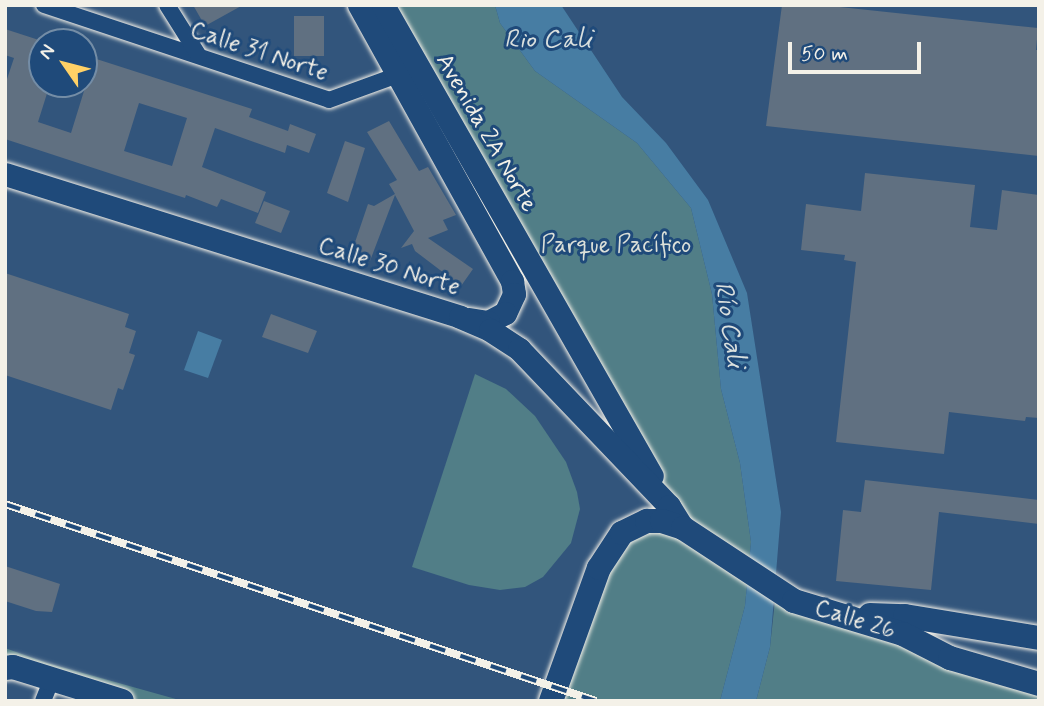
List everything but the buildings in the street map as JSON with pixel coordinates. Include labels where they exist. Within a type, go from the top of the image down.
[{"type":"main road","name":"Avenida 2A Norte","points":[[359,5],[408,72],[669,506]]},
{"type":"main road","name":"Avenida 2A Norte","points":[[383,5],[408,72],[514,287],[511,304],[497,319],[488,322],[460,317]]},
{"type":"main road","name":"Calle 30 Norte","points":[[5,174],[460,317],[490,330],[519,349],[669,506],[683,528]]},
{"type":"main road","points":[[551,701],[607,552],[622,533],[647,521],[662,521],[683,528]]},
{"type":"main road","name":"Calle 26","points":[[683,528],[794,601],[903,634],[950,658],[1039,684]]},
{"type":"main road","points":[[838,615],[905,616],[1039,638]]},
{"type":"main road","points":[[8,666],[48,690],[122,701]]},
{"type":"street","name":"Calle 31 Norte","points":[[44,5],[329,100],[408,72]]},
{"type":"street","points":[[167,5],[199,56]]},
{"type":"green space","name":"Parque Pacífico","points":[[383,5],[495,5],[500,23],[535,71],[637,143],[691,208],[712,294],[721,389],[740,463],[751,542],[745,606],[720,701],[551,701],[607,552],[671,523]]},
{"type":"green space","points":[[475,374],[506,389],[535,416],[566,462],[577,492],[580,509],[571,543],[543,577],[525,587],[500,590],[469,585],[412,567]]},
{"type":"green space","points":[[776,591],[1039,685],[1039,701],[756,701],[770,647]]},
{"type":"green space","points":[[5,648],[47,663],[183,701],[122,701],[5,668]]},
{"type":"water","name":"Rio Cali","points":[[495,5],[561,5],[622,97],[666,143],[708,200],[747,293],[781,512],[770,647],[756,701],[720,701],[745,606],[751,542],[740,463],[721,389],[712,294],[691,208],[637,143],[535,71],[500,23]]},
{"type":"water","points":[[198,331],[222,340],[208,378],[184,370]]},
{"type":"railway","points":[[5,504],[596,701]]},
{"type":"water label","name":"Río Cali","points":[[728,325]]}]
